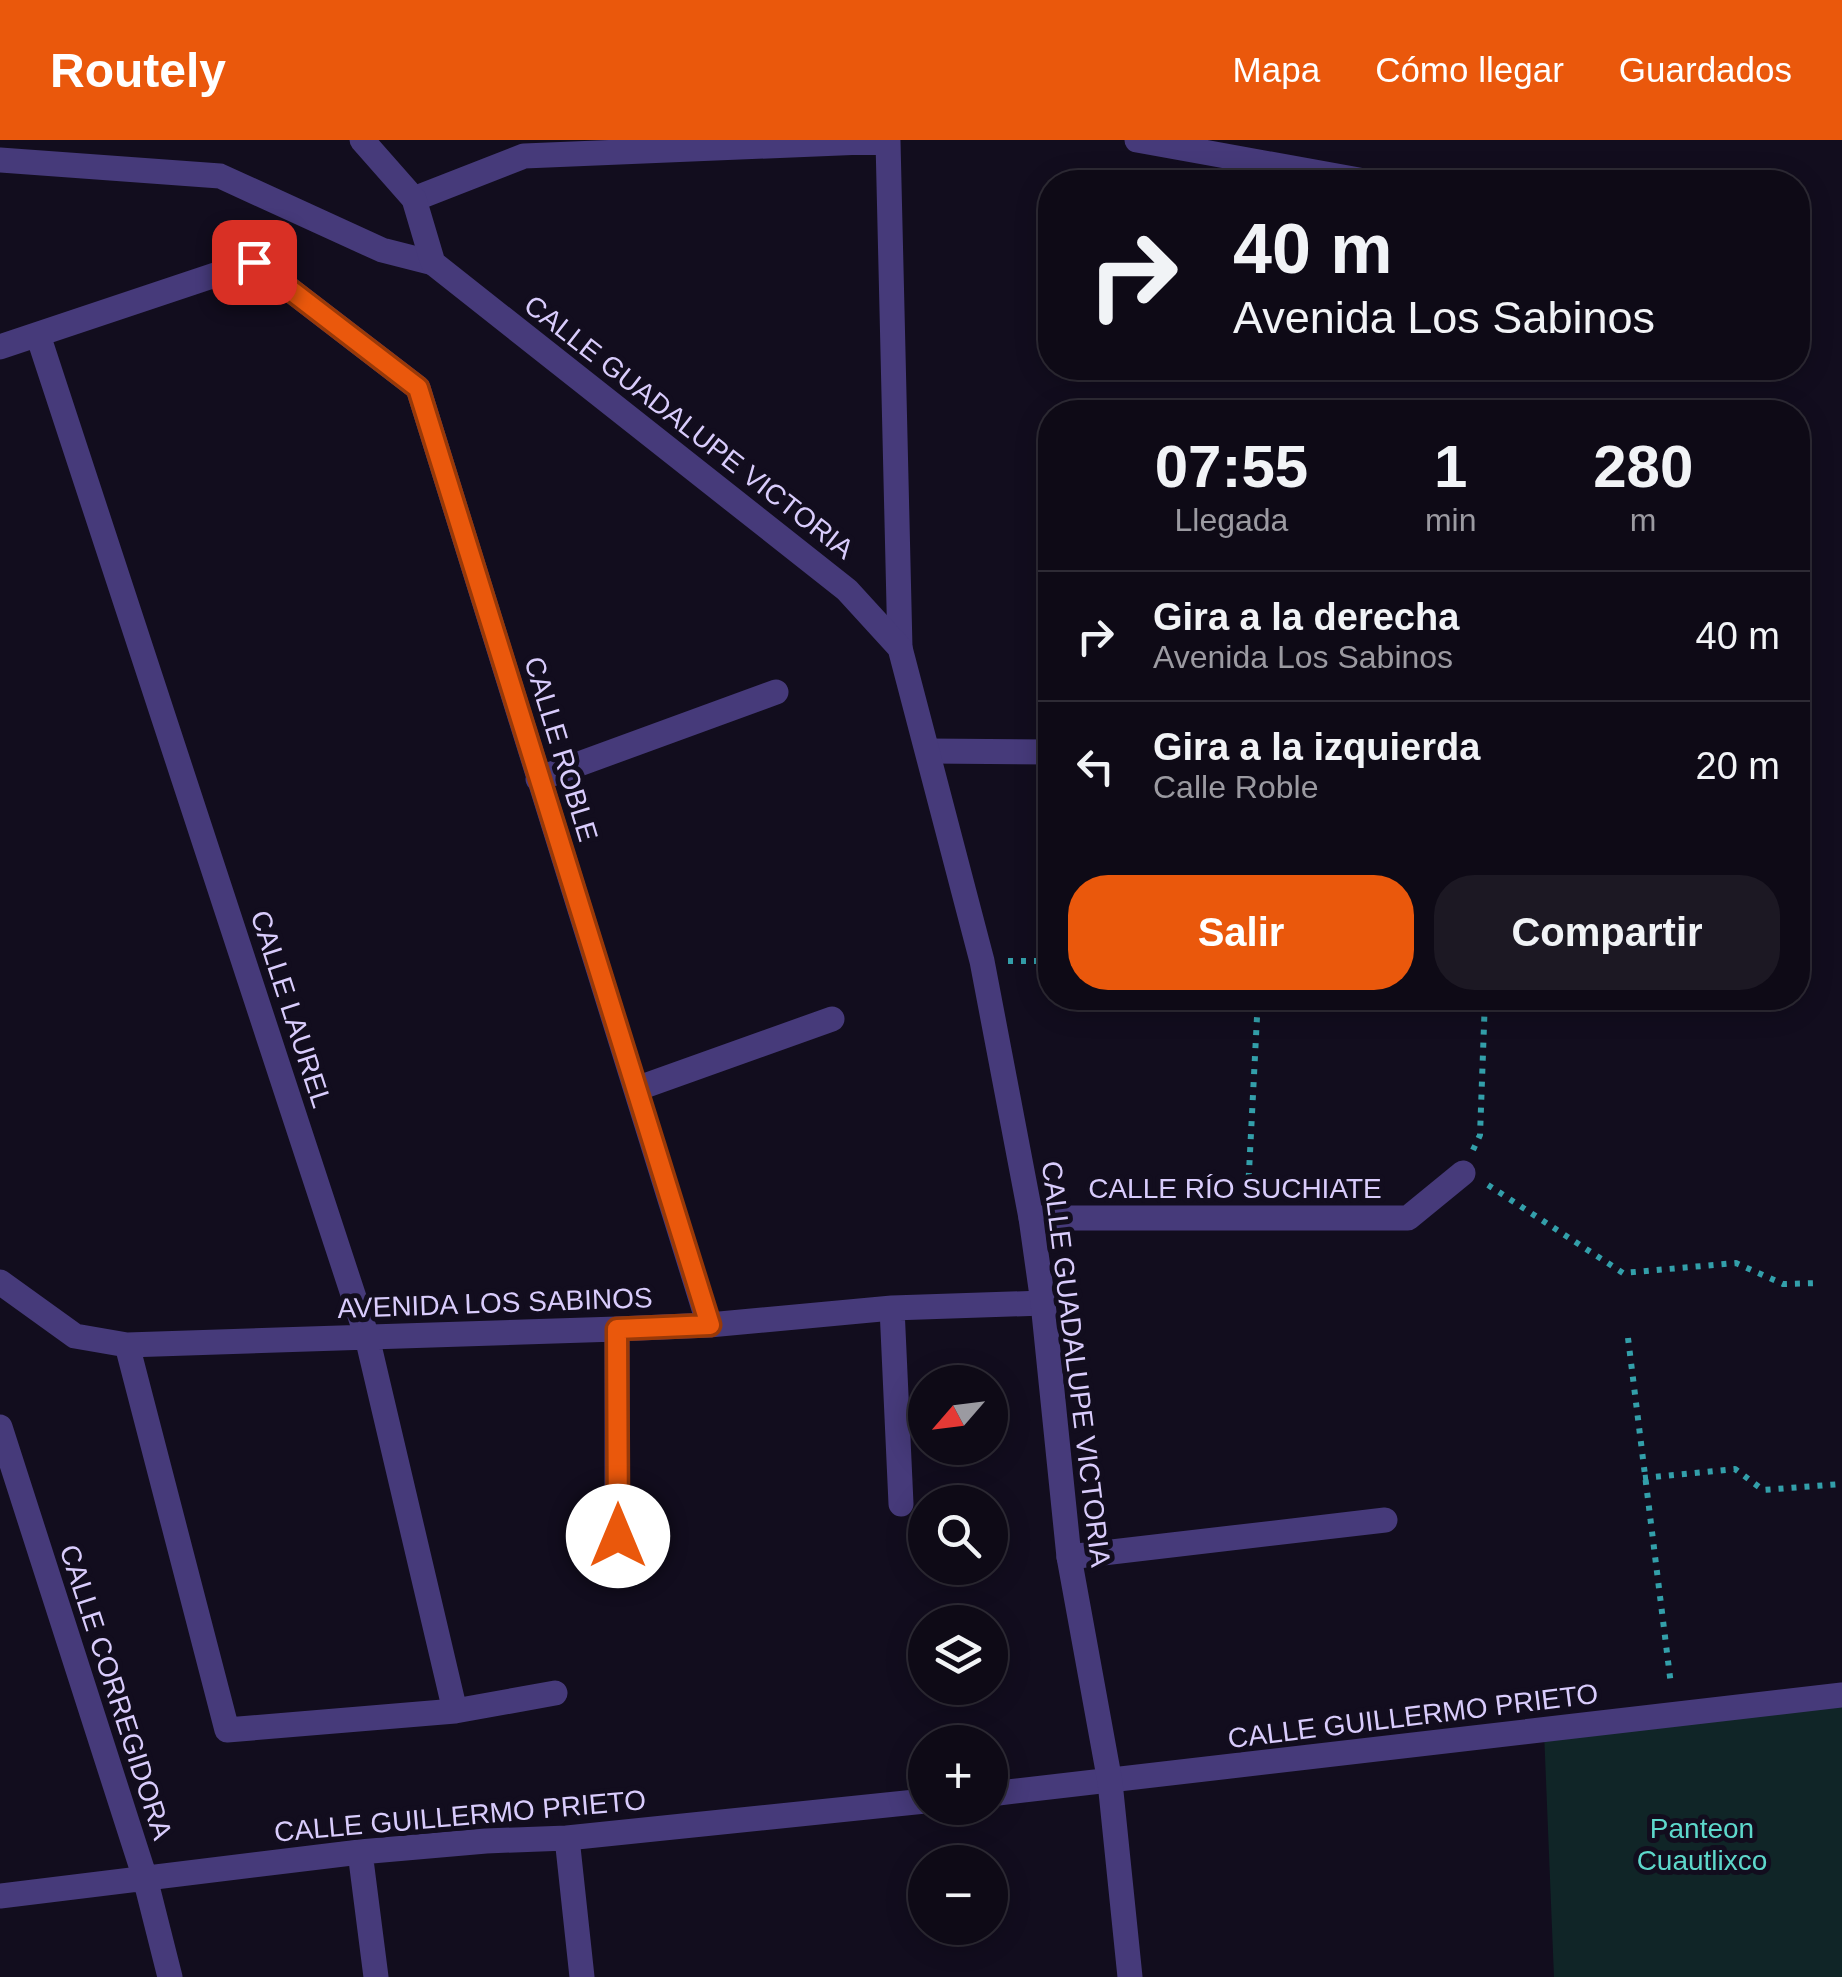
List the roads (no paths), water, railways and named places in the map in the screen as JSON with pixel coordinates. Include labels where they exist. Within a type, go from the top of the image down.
[{"type":"street","points":[[362,140],[414,199],[433,263]]},
{"type":"street","points":[[1137,140],[1303,170]]},
{"type":"street","points":[[414,199],[524,156],[888,141]]},
{"type":"street","name":"CALLE GUADALUPE VICTORIA","points":[[888,141],[900,648],[982,960],[1031,1218],[1044,1303],[1069,1557],[1110,1782],[1130,1977]]},
{"type":"street","points":[[0,160],[220,176],[382,250],[433,263]]},
{"type":"street","name":"CALLE ROBLE","points":[[38,336],[254,262],[418,388],[710,1325]]},
{"type":"street","name":"CALLE GUADALUPE VICTORIA","points":[[433,263],[848,590],[900,648]]},
{"type":"street","points":[[0,347],[38,336]]},
{"type":"street","name":"CALLE LAUREL","points":[[38,336],[367,1337],[456,1711]]},
{"type":"street","points":[[538,779],[776,692]]},
{"type":"street","points":[[929,750],[1038,752]]},
{"type":"street","points":[[636,1089],[832,1019]]},
{"type":"street","name":"CALLE RÍO SUCHIATE","points":[[1031,1218],[1408,1218],[1464,1173]]},
{"type":"street","name":"AVENIDA LOS SABINOS","points":[[0,1282],[74,1336],[128,1345],[710,1325],[892,1308],[1044,1303]]},
{"type":"street","points":[[892,1308],[901,1504]]},
{"type":"street","points":[[617,1329],[618,1536]]},
{"type":"street","points":[[128,1345],[227,1730],[456,1711],[555,1694]]},
{"type":"street","name":"CALLE CORREGIDORA","points":[[0,1427],[145,1878],[170,1977]]},
{"type":"street","points":[[1069,1557],[1385,1520]]},
{"type":"street","name":"CALLE GUILLERMO PRIETO","points":[[1008,1792],[1842,1694]]},
{"type":"street","name":"CALLE GUILLERMO PRIETO","points":[[0,1896],[360,1852],[567,1838],[908,1803]]},
{"type":"street","points":[[567,1838],[582,1977]]},
{"type":"street","points":[[360,1852],[376,1977]]},
{"type":"park label","name":"Panteon Cuautlixco","points":[[1702,1844]]}]
